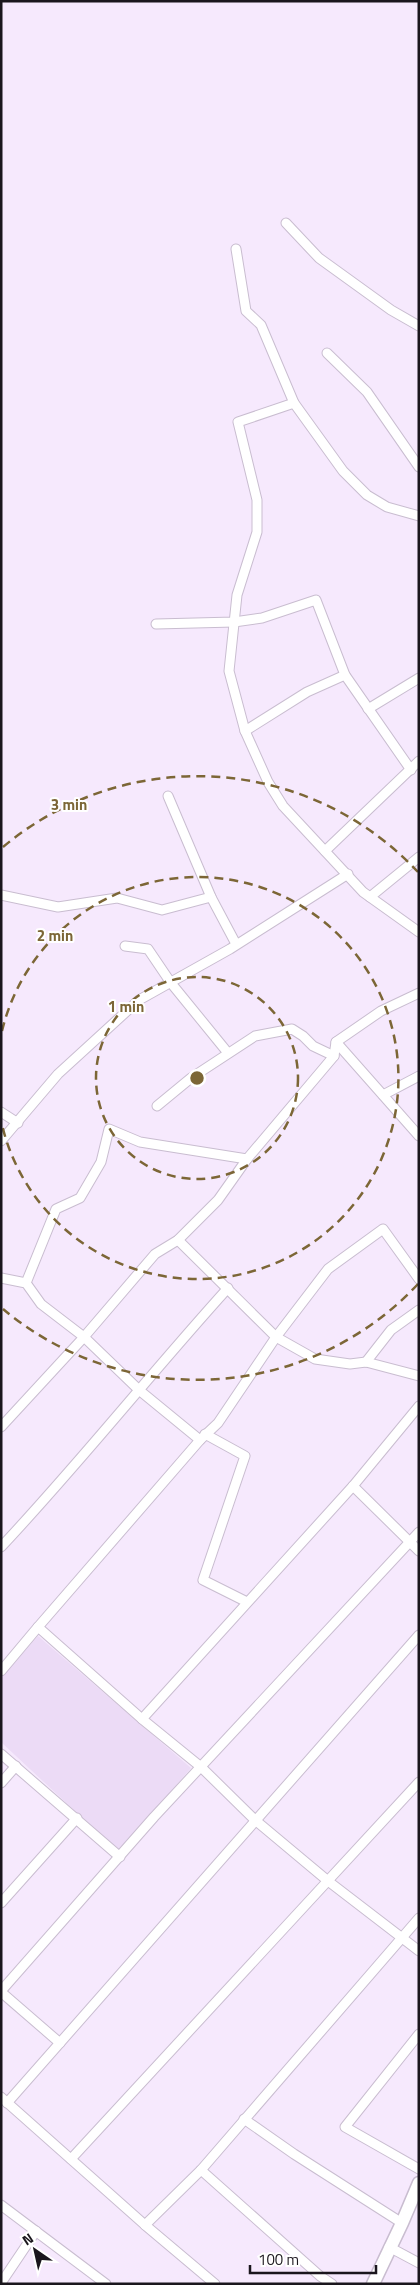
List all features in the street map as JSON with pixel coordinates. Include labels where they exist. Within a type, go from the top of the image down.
[{"type":"main road","points":[[372,2284],[402,2224],[419,2183]]},
{"type":"street","points":[[286,223],[319,258],[391,310],[417,321]]},
{"type":"street","points":[[236,249],[246,311],[261,325],[294,403],[343,471],[367,495],[387,507],[419,516]]},
{"type":"street","points":[[327,353],[367,392],[419,467]]},
{"type":"street","points":[[294,403],[238,422],[257,500],[257,532],[237,594],[229,671],[245,731],[268,782],[283,806],[332,860],[370,897],[419,932]]},
{"type":"street","points":[[156,624],[234,622],[262,618],[316,600],[345,675],[411,770]]},
{"type":"street","points":[[245,731],[306,692],[345,675]]},
{"type":"street","points":[[368,708],[419,678]]},
{"type":"street","points":[[325,851],[362,813],[419,761]]},
{"type":"street","points":[[168,796],[211,897],[236,944]]},
{"type":"street","points":[[370,897],[419,857]]},
{"type":"street","points":[[1,1141],[58,1074],[96,1038],[115,1024],[139,1000],[236,944],[348,874]]},
{"type":"street","points":[[1,895],[58,907],[117,898],[162,910],[211,897]]},
{"type":"street","points":[[125,946],[148,949],[171,983],[228,1053]]},
{"type":"street","points":[[1,1426],[84,1337],[155,1254],[178,1240],[218,1200],[247,1158],[334,1056],[336,1042],[381,1011],[419,993]]},
{"type":"street","points":[[157,1106],[191,1078],[255,1036],[292,1029],[313,1046],[334,1056]]},
{"type":"street","points":[[336,1042],[419,1136]]},
{"type":"street","points":[[383,1095],[419,1076]]},
{"type":"street","points":[[1,1112],[18,1122]]},
{"type":"street","points":[[26,1283],[56,1209],[80,1198],[100,1162],[109,1129],[140,1142],[247,1158]]},
{"type":"street","points":[[1,1671],[202,1437],[218,1423],[276,1337],[328,1269],[383,1229],[419,1279]]},
{"type":"street","points":[[178,1240],[276,1337],[315,1359],[350,1364],[366,1362],[419,1376]]},
{"type":"street","points":[[1,1278],[26,1283],[41,1304],[84,1337],[139,1390],[202,1437],[244,1456],[202,1580],[247,1602]]},
{"type":"street","points":[[1,1547],[74,1468],[228,1288]]},
{"type":"street","points":[[366,1362],[392,1330],[419,1310]]},
{"type":"street","points":[[142,1719],[353,1486],[419,1406]]},
{"type":"street","points":[[353,1486],[409,1543],[419,1550]]},
{"type":"street","points":[[60,2043],[1,1991],[200,1767],[419,1532]]},
{"type":"street","points":[[38,1627],[142,1719],[200,1767],[256,1820],[328,1882],[419,1951]]},
{"type":"street","points":[[215,2284],[145,2226],[4,2100],[60,2043],[419,1635]]},
{"type":"street","points":[[1,1754],[120,1857]]},
{"type":"street","points":[[1,1783],[16,1766]]},
{"type":"street","points":[[71,2159],[419,1782]]},
{"type":"street","points":[[1,1903],[77,1818]]},
{"type":"street","points":[[145,2226],[201,2170],[244,2118],[419,1918]]},
{"type":"street","points":[[419,2034],[345,2127],[419,2169]]},
{"type":"street","points":[[244,2118],[294,2154],[402,2224]]},
{"type":"street","points":[[201,2170],[320,2276],[332,2284]]},
{"type":"street","points":[[1,2205],[106,2284]]},
{"type":"street","points":[[1,2283],[36,2231]]},
{"type":"street","points":[[389,2247],[419,2263]]},
{"type":"shaded area","points":[[38,1636],[191,1768],[119,1852],[1,1742],[1,1678]]}]
